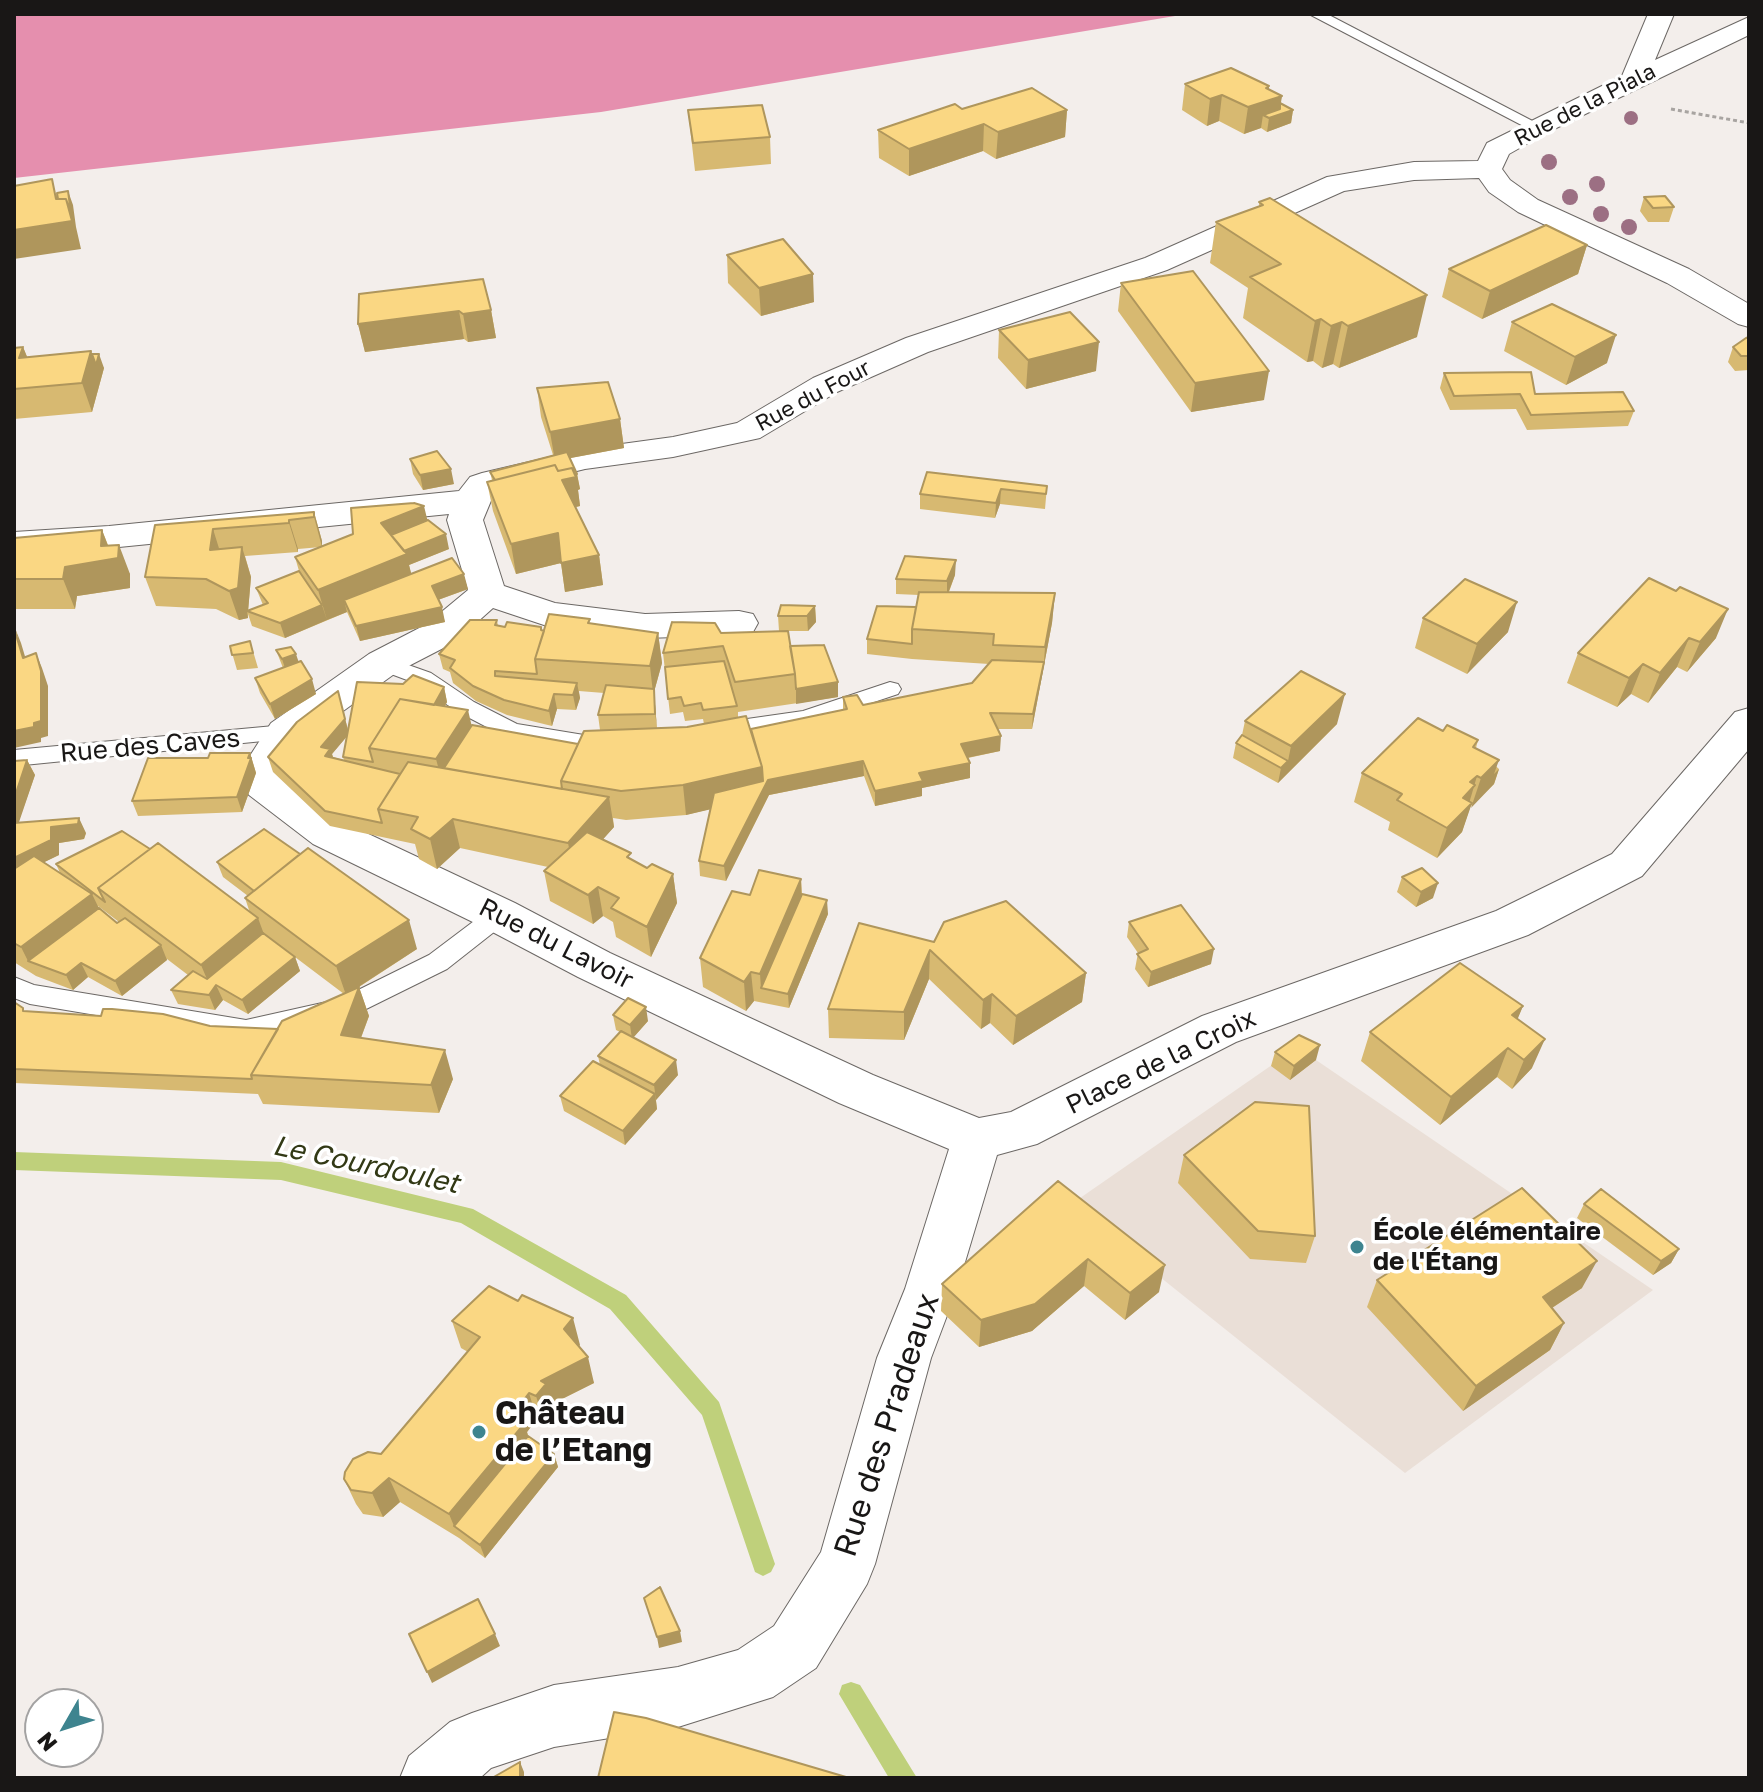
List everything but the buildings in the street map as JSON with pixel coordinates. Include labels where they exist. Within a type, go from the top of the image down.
[{"type":"street","points":[[1634,79],[1661,14]]},
{"type":"street","name":"Rue de la Piala","points":[[1749,25],[1536,127],[1497,149],[1488,169],[1499,186],[1528,206],[1678,276],[1749,317]]},
{"type":"street","name":"Rue du Four","points":[[471,501],[482,484],[501,477],[748,431],[825,385],[917,345],[1156,264],[1337,183],[1414,171],[1488,169]]},
{"type":"street","points":[[14,543],[471,501],[465,520],[488,593]]},
{"type":"street","points":[[488,593],[550,615],[645,626],[739,623]]},
{"type":"street","points":[[285,733],[383,663],[441,633],[488,593]]},
{"type":"street","name":"Place de la Croix","points":[[977,1139],[1020,1130],[1219,1029],[1512,923],[1627,865],[1749,722]]},
{"type":"street","name":"Rue du Lavoir","points":[[285,733],[267,762],[264,785],[328,833],[499,915],[594,965],[856,1089],[977,1139]]},
{"type":"street","name":"Rue des Pradeaux","points":[[431,1778],[472,1744],[554,1716],[678,1697],[752,1676],[795,1647],[846,1564],[904,1358],[931,1289],[977,1139]]},
{"type":"lane","points":[[1316,14],[1536,127]]},
{"type":"lane","points":[[383,663],[423,678],[466,707],[512,731],[590,744],[636,741]]},
{"type":"lane","points":[[697,735],[805,718],[890,689]]},
{"type":"lane","name":"Rue des Caves","points":[[14,758],[285,733]]},
{"type":"lane","points":[[14,987],[30,994],[246,1030],[345,1008],[438,962],[499,915]]},
{"type":"shaded area","points":[[14,14],[1187,14],[601,112],[14,178]]},
{"type":"shaded area","name":"École élémentaire de l'Étang","points":[[1295,1049],[1316,1060],[1653,1290],[1405,1473],[1070,1205]]},
{"type":"waterway","name":"Le Courdoulet","points":[[14,1161],[281,1171],[466,1215],[618,1302],[711,1409],[763,1564]]},
{"type":"waterway","name":"Le Courdoulet","points":[[851,1694],[904,1778]]},
{"type":"place","name":"École élémentaire de l'Étang","points":[[1357,1247]]},
{"type":"place","name":"Château de l’Etang","points":[[479,1432]]}]
